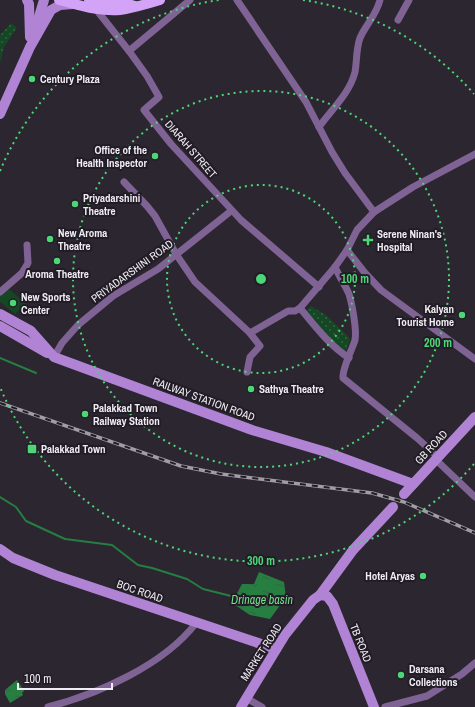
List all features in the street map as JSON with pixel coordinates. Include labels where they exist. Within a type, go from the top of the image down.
[{"type":"main road","points":[[27,0],[30,4],[30,47]]},
{"type":"main road","points":[[30,47],[44,0]]},
{"type":"main road","points":[[59,0],[75,4]]},
{"type":"main road","points":[[0,114],[30,47],[51,10],[60,5],[121,2],[137,7],[160,0]]},
{"type":"main road","name":"RAILWAY STATION ROAD","points":[[0,314],[31,332],[54,357],[252,430],[326,452],[413,484]]},
{"type":"main road","points":[[0,326],[54,357]]},
{"type":"main road","name":"GB ROAD","points":[[404,494],[475,417]]},
{"type":"main road","name":"MARKET ROAD","points":[[244,703],[285,635],[313,600],[320,595],[353,550],[393,507]]},
{"type":"main road","name":"BOC ROAD","points":[[0,549],[13,558],[55,575],[276,649]]},
{"type":"main road","name":"TB ROAD","points":[[320,595],[327,596],[333,604],[374,707]]},
{"type":"street","points":[[129,51],[190,0]]},
{"type":"street","points":[[237,0],[306,102],[332,152],[345,173],[374,212]]},
{"type":"street","points":[[319,126],[346,90],[354,74],[359,41],[364,29],[373,19],[380,0]]},
{"type":"street","points":[[398,20],[409,0]]},
{"type":"street","name":"DIARAH STREET","points":[[92,4],[129,51],[147,76],[159,97],[144,110],[171,144],[231,211],[252,232],[270,244],[319,287]]},
{"type":"street","points":[[250,333],[288,311],[295,311],[300,308],[335,267],[347,250],[358,230],[374,212],[413,187],[475,154]]},
{"type":"street","points":[[124,182],[155,216],[176,254],[195,282],[250,333],[260,346],[250,357],[247,372]]},
{"type":"street","name":"PRIYADARSHINI ROAD","points":[[54,357],[62,343],[78,325],[118,292],[158,269],[231,211]]},
{"type":"street","points":[[0,292],[22,273],[28,263],[27,245]]},
{"type":"street","points":[[347,250],[381,290],[475,359]]},
{"type":"street","points":[[335,267],[349,294],[354,318],[355,338],[343,373],[343,378],[417,438],[475,497]]},
{"type":"street","points":[[300,308],[329,342],[349,358]]},
{"type":"street","points":[[48,707],[87,695],[131,675],[154,661],[173,646],[190,631],[196,623]]},
{"type":"street","points":[[385,707],[427,696],[462,674],[475,663]]},
{"type":"street","points":[[244,703],[262,707]]},
{"type":"shaded area","points":[[11,23],[17,28],[4,47],[0,63],[0,35]]},
{"type":"shaded area","name":"New Sports Center","points":[[9,289],[26,304],[15,314],[0,302],[0,296]]},
{"type":"shaded area","points":[[311,306],[326,315],[349,337],[350,340],[345,353],[323,332],[316,321],[306,311]]},
{"type":"water","name":"Drinage basin","points":[[259,572],[284,582],[286,597],[270,619],[250,615],[232,603],[242,584],[254,584]]},
{"type":"water","points":[[17,680],[24,691],[22,693],[23,695],[10,703],[5,694],[5,690]]},
{"type":"waterway","points":[[0,358],[36,373]]},
{"type":"waterway","points":[[0,497],[16,507],[26,521],[65,539],[112,545],[138,565],[187,579],[203,589],[235,597]]},
{"type":"railway","points":[[0,403],[181,466],[221,474],[372,493],[404,502],[475,533]]},
{"type":"place","name":"Century Plaza","points":[[32,79]]},
{"type":"place","name":"Office of the Health Inspector","points":[[155,156]]},
{"type":"place","name":"Priyadarshini Theatre","points":[[75,204]]},
{"type":"place","name":"New Aroma Theatre","points":[[50,239]]},
{"type":"place","name":"Serene Ninan's Hospital","points":[[368,240]]},
{"type":"place","name":"Aroma Theatre","points":[[57,261]]},
{"type":"place","name":"New Sports Center","points":[[13,303]]},
{"type":"place","name":"Kalyan Tourist Home","points":[[462,315]]},
{"type":"place","name":"Sathya Theatre","points":[[251,389]]},
{"type":"place","name":"Palakkad Town Railway Station","points":[[85,414]]},
{"type":"place","name":"Palakkad Town","points":[[32,449]]},
{"type":"place","name":"Hotel Aryas","points":[[423,576]]},
{"type":"place","name":"Darsana Collections","points":[[401,675]]}]
